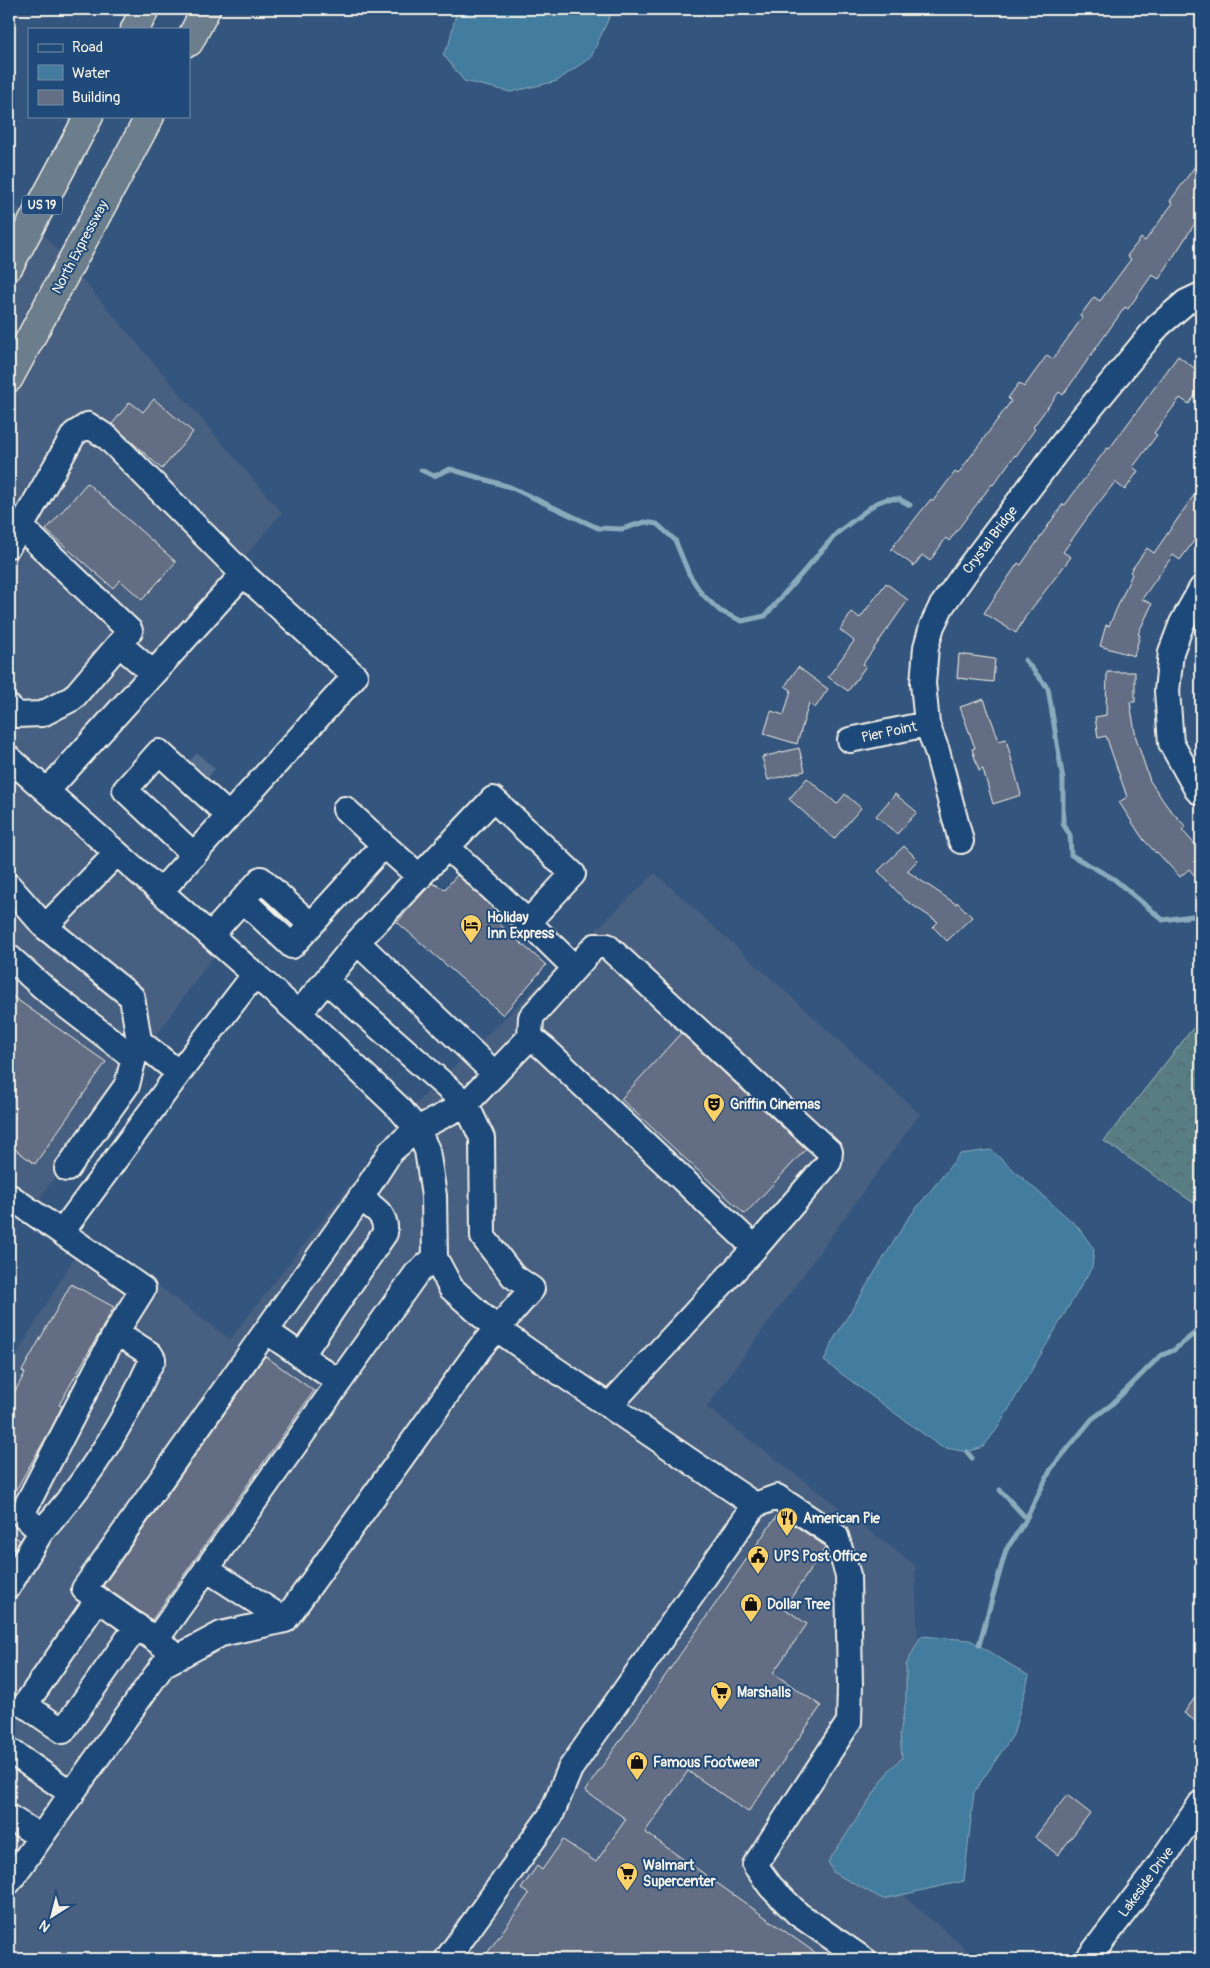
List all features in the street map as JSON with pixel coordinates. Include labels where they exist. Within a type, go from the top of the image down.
[{"type":"highway","points":[[136,28],[145,9]]},
{"type":"highway","points":[[190,40],[206,9]]},
{"type":"highway","name":"US 19","points":[[9,266],[88,118]]},
{"type":"highway","name":"North Expressway","points":[[9,378],[149,118]]},
{"type":"street","name":"Crystal Bridge","points":[[961,841],[937,751],[927,724],[923,683],[926,646],[941,607],[1079,422],[1158,326],[1186,302],[1201,294]]},
{"type":"street","points":[[9,707],[16,715],[42,714],[73,698],[130,631],[15,536],[74,434],[88,425],[108,438],[243,574],[354,676],[223,811],[194,855],[161,891]]},
{"type":"street","points":[[47,791],[243,574]]},
{"type":"street","points":[[1201,589],[1182,623],[1172,652],[1167,691],[1171,743],[1197,790],[1201,793]]},
{"type":"street","points":[[119,644],[153,673]]},
{"type":"street","name":"Pier Point","points":[[850,740],[927,724]]},
{"type":"street","points":[[159,752],[223,811]]},
{"type":"street","points":[[159,752],[176,754],[189,762]]},
{"type":"street","points":[[159,752],[125,790],[194,855]]},
{"type":"street","points":[[9,758],[299,1013],[400,1109],[417,1129],[427,1150],[434,1196],[435,1258],[451,1288],[497,1329],[755,1505]]},
{"type":"street","points":[[208,779],[220,794],[223,811]]},
{"type":"street","points":[[299,1013],[357,942],[493,799],[573,874],[528,922]]},
{"type":"street","points":[[345,809],[420,877]]},
{"type":"street","points":[[211,935],[262,879],[311,925],[384,845]]},
{"type":"street","points":[[447,848],[575,968]]},
{"type":"street","points":[[45,927],[117,853]]},
{"type":"street","points":[[9,886],[45,927],[132,997],[136,1049],[127,1085],[67,1169]]},
{"type":"street","points":[[357,942],[495,1074]]},
{"type":"street","points":[[179,1657],[84,1589],[360,1198],[391,1151],[417,1129],[466,1104],[530,1038],[531,1017],[595,946],[607,946],[830,1152],[829,1162],[755,1248],[608,1406]]},
{"type":"street","points":[[9,957],[52,995],[136,1049],[179,1073]]},
{"type":"street","points":[[62,1232],[179,1073],[256,974]]},
{"type":"street","points":[[9,1882],[163,1665],[221,1634],[285,1620],[480,1348],[532,1289],[512,1276],[483,1237],[482,1138],[466,1104],[331,985],[323,984]]},
{"type":"street","points":[[530,1038],[554,1058],[755,1248]]},
{"type":"street","points":[[9,1196],[143,1290],[116,1332],[22,1514],[42,1532]]},
{"type":"street","points":[[301,1356],[385,1233],[386,1224],[382,1214],[360,1198]]},
{"type":"street","points":[[156,1640],[416,1274],[435,1258]]},
{"type":"street","points":[[9,1586],[42,1532],[59,1513],[91,1469],[131,1404],[153,1358],[150,1354],[116,1332]]},
{"type":"street","points":[[266,1332],[339,1382]]},
{"type":"street","points":[[447,1959],[551,1815],[570,1769],[755,1505],[777,1497],[836,1536],[848,1575],[849,1722],[755,1865],[771,1887],[798,1914],[863,1959]]},
{"type":"street","points":[[206,1569],[285,1620]]},
{"type":"street","points":[[98,1599],[25,1705],[63,1731],[137,1626]]},
{"type":"street","points":[[9,1750],[72,1794]]},
{"type":"street","name":"Lakeside Drive","points":[[1088,1959],[1150,1878],[1201,1803]]},
{"type":"street","points":[[9,1817],[41,1837]]},
{"type":"shaded area","points":[[9,198],[42,232],[282,513],[54,780],[224,941],[33,1208],[9,1191]]},
{"type":"shaded area","points":[[655,873],[920,1114],[707,1407],[915,1565],[922,1744],[849,1849],[978,1959],[9,1959],[9,1367],[88,1234],[230,1339],[406,1113]]},
{"type":"green space","points":[[1201,1018],[1201,1208],[1104,1141]]},
{"type":"water","points":[[457,9],[613,9],[591,57],[557,81],[511,92],[464,81],[443,54],[449,44]]},
{"type":"water","points":[[991,1150],[1077,1226],[1094,1249],[1092,1267],[997,1429],[983,1447],[967,1452],[941,1447],[824,1361],[835,1337],[907,1220],[960,1154]]},
{"type":"water","points":[[921,1636],[970,1640],[1029,1676],[1013,1735],[974,1792],[964,1881],[883,1899],[834,1873],[828,1862],[890,1769],[902,1758],[900,1734],[906,1700],[906,1665]]},
{"type":"building","points":[[1201,158],[1201,214],[1159,279],[1152,275],[1128,309],[1125,307],[1063,395],[1059,392],[1033,427],[1035,429],[1016,456],[992,484],[949,541],[946,538],[930,561],[922,555],[914,566],[891,549],[931,499],[933,501],[955,472],[958,474],[1011,401],[1008,398],[1019,383],[1024,387],[1047,355],[1053,359],[1082,318],[1080,316],[1094,297],[1100,301],[1131,259],[1127,256],[1141,238],[1145,241],[1173,203],[1170,201]]},
{"type":"building","points":[[1178,356],[1201,373],[1201,387],[1189,404],[1180,398],[1154,433],[1157,435],[1133,467],[1138,471],[1125,490],[1115,482],[1090,514],[1063,552],[1071,557],[1026,616],[1016,633],[984,613],[1018,563],[1021,565],[1063,504],[1065,505],[1107,448],[1109,449]]},
{"type":"building","points":[[154,399],[193,432],[162,469],[112,424],[130,402],[143,412]]},
{"type":"building","points":[[87,483],[176,562],[142,600],[120,580],[113,588],[46,530]]},
{"type":"building","points":[[1201,485],[1201,531],[1180,560],[1173,555],[1142,599],[1152,604],[1138,634],[1140,635],[1134,656],[1100,646],[1106,625],[1109,626],[1132,574],[1130,572],[1147,548],[1154,553]]},
{"type":"building","points":[[886,583],[908,600],[863,664],[866,666],[848,691],[828,677],[854,641],[840,630],[852,612],[860,618]]},
{"type":"building","points":[[959,654],[995,659],[993,682],[957,678]]},
{"type":"building","points":[[798,667],[828,689],[815,708],[809,703],[797,744],[764,734],[771,711],[784,715],[791,690],[785,686]]},
{"type":"building","points":[[1107,672],[1135,672],[1135,702],[1130,702],[1136,738],[1150,781],[1167,806],[1186,827],[1182,830],[1201,851],[1201,883],[1189,869],[1180,877],[1143,839],[1119,802],[1127,797],[1106,736],[1098,738],[1095,717],[1106,715]]},
{"type":"building","points":[[984,699],[999,741],[1006,739],[1021,795],[993,804],[983,769],[979,771],[972,749],[975,748],[960,707]]},
{"type":"building","points":[[799,748],[805,771],[768,780],[762,757]]},
{"type":"building","points":[[807,778],[837,804],[845,794],[861,808],[834,839],[789,799]]},
{"type":"building","points":[[895,794],[917,812],[897,834],[876,816]]},
{"type":"building","points":[[904,846],[918,860],[907,871],[956,904],[957,902],[972,917],[947,941],[933,927],[938,922],[905,900],[878,871]]},
{"type":"building","name":"Holiday Inn Express","points":[[457,875],[502,916],[497,922],[546,965],[503,1015],[397,922],[432,883],[445,889]]},
{"type":"building","points":[[9,994],[106,1062],[35,1164],[9,1145]]},
{"type":"building","name":"Griffin Cinemas","points":[[681,1033],[806,1149],[745,1214],[621,1099]]},
{"type":"building","points":[[71,1284],[114,1307],[59,1405],[62,1406],[52,1427],[9,1502],[9,1402],[25,1373],[22,1371]]},
{"type":"building","points":[[265,1356],[314,1391],[152,1620],[103,1586]]},
{"type":"building","points":[[778,1514],[825,1546],[825,1548],[784,1608],[807,1624],[773,1673],[821,1706],[748,1812],[688,1771],[645,1832],[824,1959],[483,1959],[529,1894],[521,1889],[537,1866],[542,1870],[563,1840],[596,1862],[626,1819],[585,1791]]},
{"type":"building","points":[[9,1534],[20,1540],[9,1559]]},
{"type":"building","points":[[1201,1689],[1201,1725],[1184,1713]]},
{"type":"building","points":[[1067,1795],[1090,1813],[1058,1855],[1035,1837]]},
{"type":"waterway","points":[[421,470],[434,476],[450,469],[510,487],[598,528],[622,529],[645,522],[657,524],[675,540],[689,574],[702,594],[720,611],[742,621],[765,616],[837,533],[876,503],[887,499],[899,499],[910,505]]},
{"type":"waterway","points":[[1025,660],[1048,688],[1063,780],[1063,824],[1070,835],[1071,855],[1114,879],[1163,920],[1192,916],[1201,921]]},
{"type":"waterway","points":[[979,1645],[1006,1550],[1024,1523],[1051,1469],[1092,1419],[1111,1405],[1160,1356],[1174,1350],[1201,1328]]},
{"type":"waterway","points":[[967,1452],[972,1458]]},
{"type":"waterway","points":[[1000,1490],[1026,1518]]},
{"type":"tunnel","points":[[189,762],[208,779]]},
{"type":"place","name":"Holiday Inn Express","points":[[471,944]]},
{"type":"place","name":"Griffin Cinemas","points":[[714,1123]]},
{"type":"place","name":"American Pie","points":[[787,1537]]},
{"type":"place","name":"UPS Post Office","points":[[758,1575]]},
{"type":"place","name":"Dollar Tree","points":[[751,1623]]},
{"type":"place","name":"Marshalls","points":[[721,1711]]},
{"type":"place","name":"Famous Footwear","points":[[637,1781]]},
{"type":"place","name":"Walmart Supercenter","points":[[627,1892]]}]
